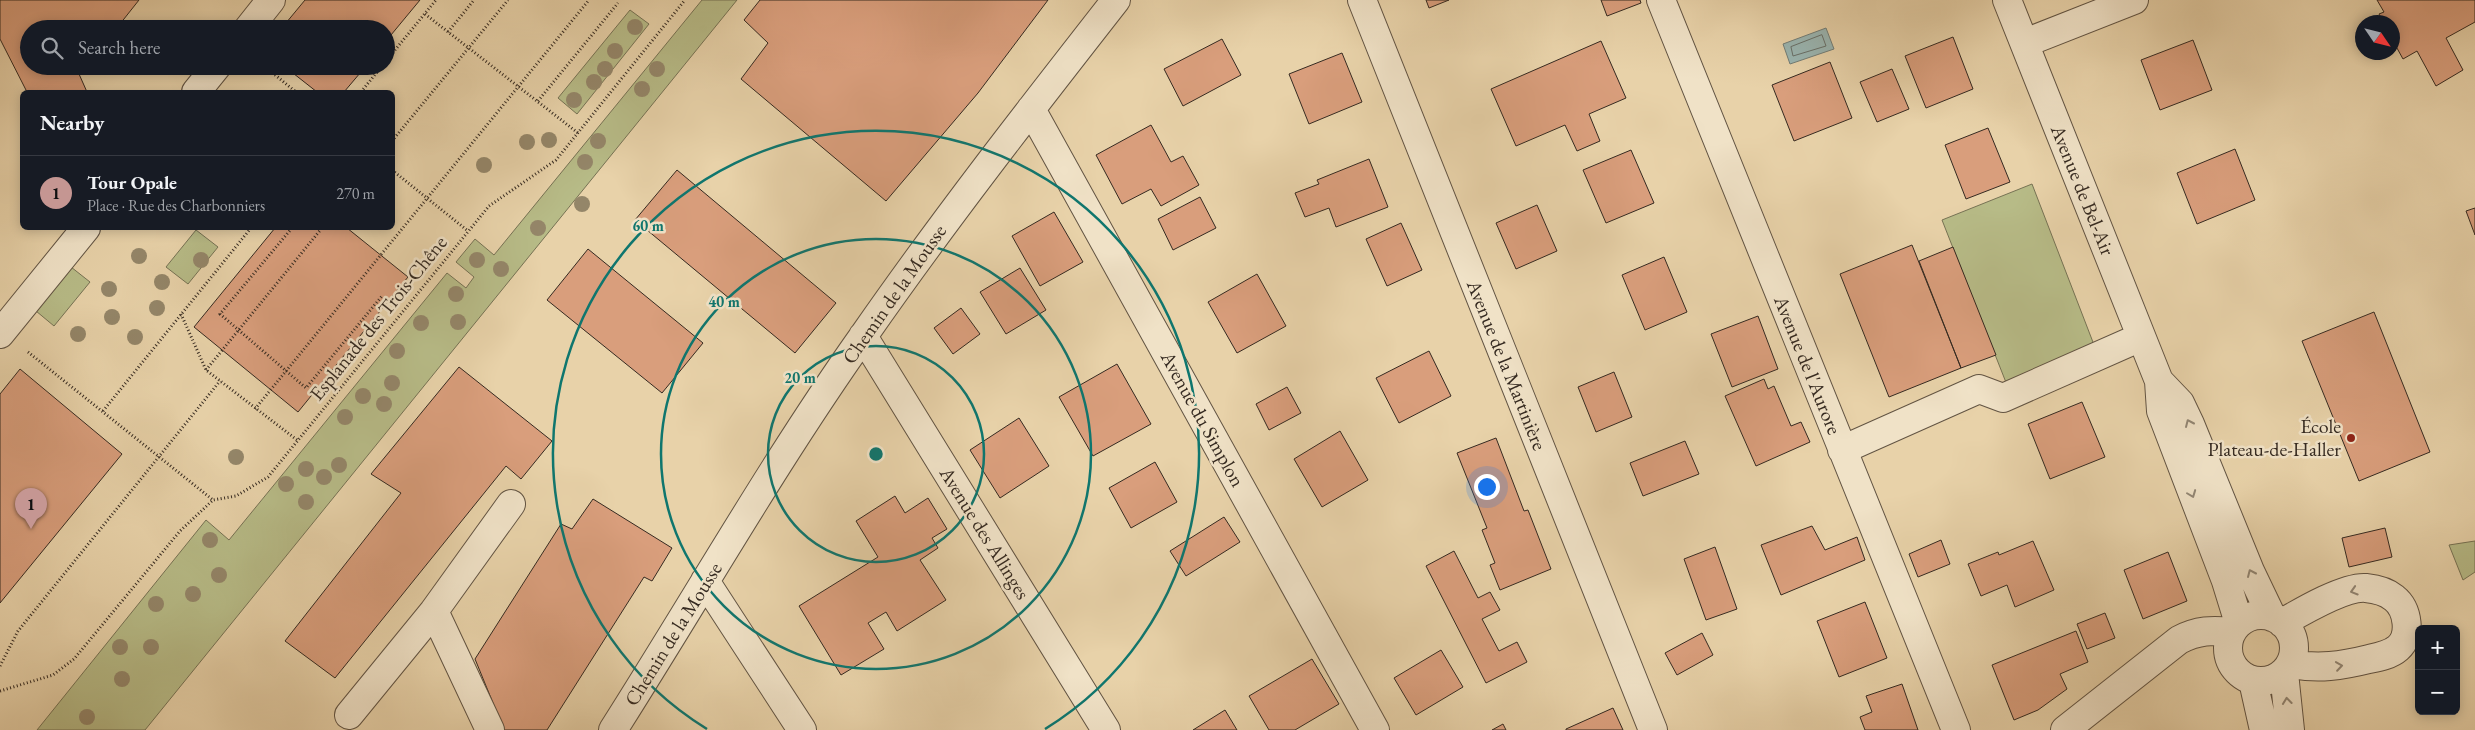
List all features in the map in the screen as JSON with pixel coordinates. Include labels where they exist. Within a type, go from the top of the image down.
[{"type":"street","points":[[255,20],[271,0]]},
{"type":"street","name":"Chemin de la Mousse","points":[[613,730],[705,581],[863,336],[986,166],[1116,0]]},
{"type":"street","name":"Avenue de la Martinière","points":[[1362,0],[1653,730]]},
{"type":"street","name":"Avenue de l'Aurore","points":[[1662,0],[1956,730]]},
{"type":"street","name":"Avenue de Bel-Air","points":[[2007,0],[2159,381],[2161,411],[2226,581],[2235,627],[2227,643],[2228,656],[2233,668],[2242,676],[2252,681]]},
{"type":"street","points":[[2025,44],[2134,0]]},
{"type":"street","points":[[198,90],[210,75]]},
{"type":"street","name":"Avenue du Simplon","points":[[1031,108],[1375,730]]},
{"type":"street","points":[[1,333],[84,230]]},
{"type":"street","name":"Avenue des Allinges","points":[[863,336],[1106,730]]},
{"type":"street","points":[[1842,450],[1979,389],[2002,398],[2141,337]]},
{"type":"street","name":"Avenue de Bel-Air","points":[[2159,381],[2180,404],[2250,571],[2277,620],[2289,630],[2294,647],[2287,668],[2290,730]]},
{"type":"street","points":[[349,715],[434,611],[511,504]]},
{"type":"street","points":[[705,581],[802,730]]},
{"type":"street","points":[[2065,730],[2179,640],[2192,633],[2235,627],[2255,615],[2277,620],[2321,601],[2364,588],[2385,592],[2396,598],[2404,613],[2408,630],[2399,648],[2387,654],[2339,667],[2287,668],[2269,680],[2252,681],[2264,730]]},
{"type":"street","points":[[434,611],[490,730]]},
{"type":"path","points":[[395,50],[436,0]]},
{"type":"path","points":[[448,32],[474,0]]},
{"type":"path","points":[[395,138],[508,0]]},
{"type":"path","points":[[255,409],[589,0]]},
{"type":"path","name":"Esplanade des Trois-Chêne","points":[[213,500],[236,496],[268,477],[489,206],[556,160],[685,0]]},
{"type":"path","points":[[538,102],[618,3]]},
{"type":"path","points":[[425,14],[578,133]]},
{"type":"path","points":[[275,75],[294,90]]},
{"type":"path","points":[[363,90],[375,75]]},
{"type":"path","points":[[395,172],[468,231]]},
{"type":"path","points":[[103,411],[249,230]]},
{"type":"path","points":[[290,230],[220,314],[306,388],[382,296]]},
{"type":"path","points":[[206,370],[320,230]]},
{"type":"path","points":[[181,314],[206,370],[297,440]]},
{"type":"path","points":[[0,691],[54,675],[74,659],[180,531],[213,500],[103,411],[1,333]]},
{"type":"path","points":[[0,666],[18,631],[220,382]]},
{"type":"green space","points":[[702,0],[737,0],[145,730],[37,730],[206,520],[229,540],[447,273],[466,288],[474,277],[456,262],[475,239],[494,255]]},
{"type":"green space","points":[[630,10],[649,24],[577,114],[558,98]]},
{"type":"green space","points":[[2032,184],[2096,350],[2007,385],[1942,220]]},
{"type":"green space","points":[[196,230],[218,247],[188,284],[166,267]]},
{"type":"green space","points":[[71,267],[90,282],[54,326],[36,311]]},
{"type":"green space","points":[[2475,541],[2475,572],[2463,580],[2449,545]]},
{"type":"water","points":[[1826,28],[1834,49],[1790,64],[1783,44]]},
{"type":"building","points":[[0,0],[139,0],[123,20],[20,20],[20,75],[79,75],[86,90],[26,90],[0,39]]},
{"type":"building","points":[[305,0],[420,0],[395,30],[395,20],[288,20]]},
{"type":"building","points":[[760,0],[1048,0],[978,93],[886,201],[741,79],[768,43],[744,20]]},
{"type":"building","points":[[1426,0],[1449,0],[1429,8]]},
{"type":"building","points":[[1601,0],[1640,0],[1641,3],[1607,16]]},
{"type":"building","points":[[2377,0],[2475,0],[2475,22],[2446,38],[2463,70],[2436,86],[2417,51],[2403,59],[2400,54],[2400,15],[2380,15],[2384,12]]},
{"type":"building","points":[[1953,37],[1973,89],[1926,108],[1905,56]]},
{"type":"building","points":[[1222,39],[1241,75],[1183,106],[1164,69]]},
{"type":"building","points":[[2193,40],[2212,90],[2160,110],[2141,60]]},
{"type":"building","points":[[1601,41],[1626,98],[1589,114],[1600,141],[1577,151],[1565,125],[1516,146],[1491,89]]},
{"type":"building","points":[[1342,53],[1362,102],[1309,124],[1289,74]]},
{"type":"building","points":[[1830,62],[1852,118],[1794,141],[1772,85]]},
{"type":"building","points":[[1892,69],[1909,109],[1877,122],[1860,82]]},
{"type":"building","points":[[295,75],[358,75],[346,90],[314,90]]},
{"type":"building","points":[[1151,125],[1171,162],[1183,156],[1199,185],[1161,206],[1151,189],[1122,204],[1096,155]]},
{"type":"building","points":[[1988,128],[2010,182],[1966,199],[1945,145]]},
{"type":"building","points":[[2235,149],[2255,200],[2197,224],[2177,173]]},
{"type":"building","points":[[1631,150],[1654,203],[1606,223],[1583,170]]},
{"type":"building","points":[[1369,159],[1388,207],[1336,227],[1329,208],[1305,217],[1295,193],[1319,184],[1317,180]]},
{"type":"building","points":[[677,170],[836,303],[795,353],[635,220]]},
{"type":"building","points":[[1200,197],[1216,228],[1173,250],[1158,219]]},
{"type":"building","points":[[1537,205],[1557,251],[1516,269],[1496,223]]},
{"type":"building","points":[[2475,208],[2475,235],[2466,211]]},
{"type":"building","points":[[1054,212],[1083,262],[1040,286],[1012,236]]},
{"type":"building","points":[[1401,223],[1422,270],[1387,286],[1366,239]]},
{"type":"building","points":[[273,230],[349,230],[408,277],[298,412],[194,327]]},
{"type":"building","points":[[1912,245],[1961,368],[1889,397],[1840,274]]},
{"type":"building","points":[[1953,247],[1996,355],[1961,368],[1919,261]]},
{"type":"building","points":[[588,249],[703,343],[662,393],[547,300]]},
{"type":"building","points":[[1664,257],[1687,312],[1645,330],[1622,275]]},
{"type":"building","points":[[1020,268],[1046,310],[1006,334],[980,292]]},
{"type":"building","points":[[1257,274],[1286,326],[1237,353],[1208,302]]},
{"type":"building","points":[[961,308],[980,334],[953,354],[934,328]]},
{"type":"building","points":[[2374,312],[2430,452],[2359,481],[2302,341]]},
{"type":"building","points":[[1758,316],[1778,369],[1732,387],[1711,334]]},
{"type":"building","points":[[1429,351],[1451,396],[1399,423],[1376,378]]},
{"type":"building","points":[[1117,364],[1151,424],[1093,456],[1059,397]]},
{"type":"building","points":[[459,367],[552,441],[521,479],[506,466],[335,678],[285,641],[401,493],[371,474]]},
{"type":"building","points":[[20,369],[122,454],[0,603],[0,394]]},
{"type":"building","points":[[1614,372],[1632,417],[1596,432],[1578,387]]},
{"type":"building","points":[[1764,379],[1768,389],[1774,386],[1791,426],[1801,422],[1810,442],[1756,466],[1725,396]]},
{"type":"building","points":[[1287,387],[1301,413],[1269,430],[1256,404]]},
{"type":"building","points":[[2082,402],[2105,457],[2050,479],[2028,424]]},
{"type":"building","points":[[1019,418],[1049,466],[1000,498],[970,450]]},
{"type":"building","points":[[1340,431],[1368,480],[1322,507],[1294,459]]},
{"type":"building","points":[[1496,438],[1524,511],[1528,510],[1551,569],[1500,590],[1490,565],[1495,563],[1482,530],[1487,528],[1457,453]]},
{"type":"building","points":[[1685,441],[1699,474],[1643,496],[1630,463]]},
{"type":"building","points":[[1155,462],[1177,502],[1131,528],[1109,488]]},
{"type":"building","points":[[895,496],[905,513],[928,498],[947,529],[932,538],[938,548],[920,560],[946,600],[897,631],[886,612],[868,623],[884,649],[841,675],[799,606],[878,557],[856,521]]},
{"type":"building","points":[[593,499],[672,548],[652,581],[644,577],[547,730],[504,730],[475,659],[561,524],[572,529]]},
{"type":"building","points":[[1224,517],[1240,542],[1186,576],[1170,551]]},
{"type":"building","points":[[1812,526],[1825,550],[1857,537],[1865,560],[1781,595],[1761,545]]},
{"type":"building","points":[[2385,528],[2392,557],[2349,567],[2342,538]]},
{"type":"building","points":[[1941,540],[1950,564],[1918,577],[1909,554]]},
{"type":"building","points":[[2033,541],[2054,590],[2015,607],[2007,585],[1981,596],[1968,564],[1998,552],[1999,555]]},
{"type":"building","points":[[1715,547],[1737,609],[1706,620],[1684,559]]},
{"type":"building","points":[[1454,551],[1478,598],[1490,592],[1500,610],[1482,619],[1499,651],[1517,642],[1527,662],[1486,683],[1426,566]]},
{"type":"building","points":[[2168,552],[2187,601],[2143,619],[2124,570]]},
{"type":"building","points":[[1865,602],[1887,658],[1839,677],[1817,621]]},
{"type":"building","points":[[2105,613],[2115,638],[2087,649],[2077,624]]},
{"type":"building","points":[[2076,631],[2088,662],[2060,674],[2067,689],[2038,710],[2014,720],[1992,665]]},
{"type":"building","points":[[1702,633],[1713,655],[1677,675],[1665,653]]},
{"type":"building","points":[[1441,650],[1463,687],[1416,715],[1394,678]]},
{"type":"building","points":[[1312,659],[1339,704],[1295,730],[1269,730],[1249,696]]},
{"type":"building","points":[[1902,684],[1918,730],[1865,730],[1860,717],[1872,712],[1866,696]]},
{"type":"building","points":[[1613,708],[1623,730],[1566,730],[1566,729]]},
{"type":"building","points":[[1225,710],[1237,730],[1193,730]]},
{"type":"building","points":[[1503,724],[1506,730],[1492,730]]},
{"type":"place","name":"École Plateau-de-Haller","points":[[2351,438]]},
{"type":"place","name":"Tour Opale","points":[[31,529]]}]
